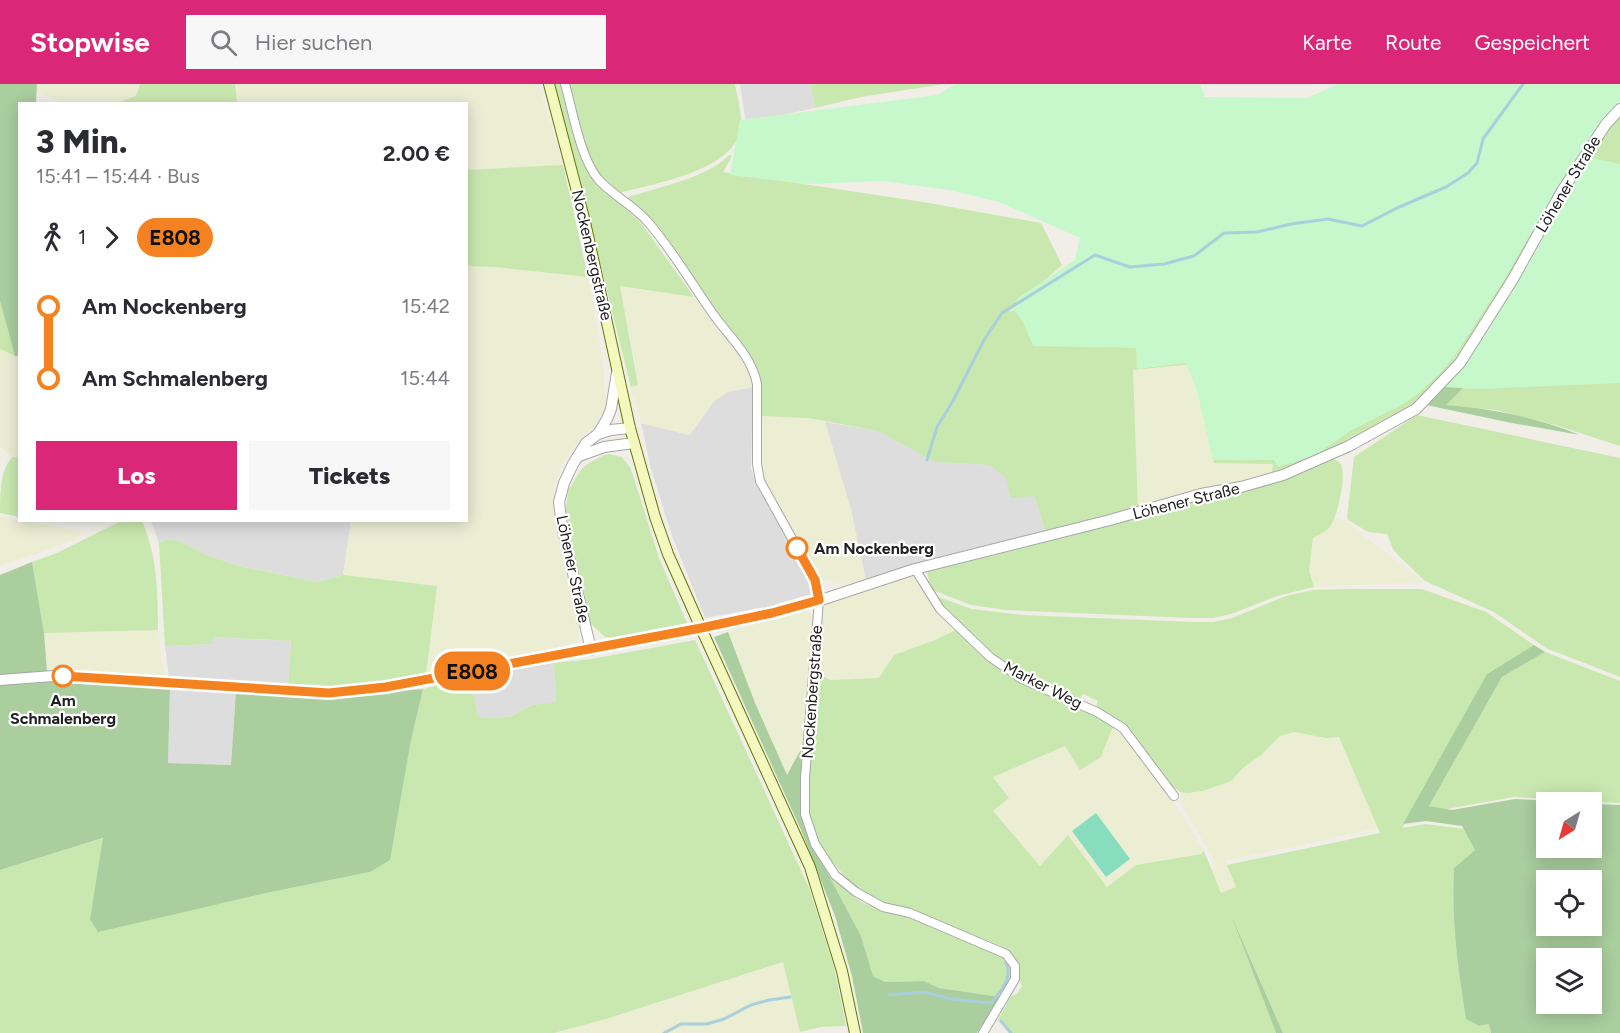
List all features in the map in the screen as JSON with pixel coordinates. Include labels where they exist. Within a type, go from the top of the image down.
[{"type":"main road","name":"Nockenbergstraße","points":[[549,84],[585,222],[630,428],[655,517],[668,554],[810,867],[842,971],[855,1033]]},
{"type":"street","name":"Nockenbergstraße","points":[[565,84],[583,147],[598,179],[635,208],[652,227],[716,320],[750,361],[757,384],[756,464],[760,481],[815,580],[819,600],[806,778],[806,814],[815,844],[835,875],[856,892],[883,907],[910,913],[1006,954],[1015,966],[1015,979],[983,1033]]},
{"type":"street","name":"Löhener Straße","points":[[0,680],[53,676],[329,693],[386,687],[591,650],[772,613],[915,569],[1110,520],[1201,494],[1241,487],[1283,475],[1349,446],[1416,409],[1460,363],[1513,279],[1562,190],[1606,124],[1620,109]]},
{"type":"street","name":"Löhener Straße","points":[[591,650],[562,526],[559,502],[564,483],[573,465],[586,443],[598,434],[611,409],[617,371]]},
{"type":"street","points":[[598,434],[630,428]]},
{"type":"street","points":[[579,456],[604,447],[634,443]]},
{"type":"street","name":"Marker Weg","points":[[915,569],[940,609],[990,657],[1022,679],[1097,712],[1124,728],[1174,796]]},
{"type":"shaded area","points":[[740,84],[811,84],[815,108],[751,122],[747,130]]},
{"type":"shaded area","points":[[753,387],[751,469],[758,488],[801,563],[811,587],[811,594],[766,607],[705,618],[671,533],[650,465],[641,423],[689,435],[714,401],[728,391]]},
{"type":"shaded area","points":[[825,422],[879,431],[935,462],[990,465],[1034,496],[1046,533],[866,581],[851,510]]},
{"type":"shaded area","points":[[151,522],[351,522],[343,575],[317,582],[239,566],[207,555],[179,541],[167,539],[159,543]]},
{"type":"shaded area","points":[[212,637],[291,641],[288,687],[169,678],[165,646],[212,644]]},
{"type":"shaded area","points":[[554,663],[556,702],[532,705],[512,716],[479,717],[469,677]]},
{"type":"shaded area","points":[[170,687],[236,691],[231,765],[168,763]]},
{"type":"green space","points":[[0,84],[37,84],[36,102],[18,102],[18,356],[15,356],[0,301]]},
{"type":"green space","points":[[37,84],[140,84],[137,96],[119,102],[62,102],[37,92]]},
{"type":"green space","points":[[140,84],[235,84],[237,102],[119,102],[136,96]]},
{"type":"green space","points":[[235,84],[539,84],[563,165],[468,170],[468,102],[237,102]]},
{"type":"green space","points":[[554,84],[561,84],[582,159],[590,175],[641,223],[694,297],[620,286],[638,385],[631,387],[584,197]]},
{"type":"green space","points":[[568,84],[735,84],[741,126],[736,141],[725,154],[710,164],[692,173],[620,193],[600,176],[590,159]]},
{"type":"green space","points":[[811,84],[944,84],[861,97],[815,108]]},
{"type":"green space","points":[[955,84],[1200,84],[1205,97],[1307,98],[1338,84],[1620,84],[1620,101],[1588,141],[1556,190],[1502,283],[1455,355],[1441,372],[1405,403],[1352,430],[1315,455],[1278,467],[1274,460],[1213,460],[1197,391],[1186,363],[1137,369],[1136,348],[1033,346],[1024,324],[1012,307],[1018,298],[1075,260],[1080,238],[999,202],[949,190],[882,181],[807,184],[730,175],[740,120],[938,95]]},
{"type":"green space","points":[[1620,113],[1620,294],[1578,174],[1609,124]]},
{"type":"green space","points":[[729,155],[732,156],[723,172],[923,202],[1041,223],[1062,265],[1009,312],[1097,276],[1500,218],[1534,232],[1512,273],[1461,355],[1413,406],[1326,453],[1271,477],[1273,464],[1214,463],[1206,424],[1282,355],[1133,370],[1138,510],[1046,533],[1034,496],[1011,498],[1006,478],[990,465],[935,462],[878,431],[808,418],[760,416],[758,374],[751,358],[626,198],[696,176],[720,163]]},
{"type":"green space","points":[[1587,157],[1620,164],[1620,383],[1480,389],[1443,387],[1465,362],[1504,306]]},
{"type":"green space","points":[[563,165],[588,277],[468,266],[468,170]]},
{"type":"green space","points":[[468,266],[588,277],[604,369],[605,407],[597,423],[571,450],[561,466],[554,488],[553,514],[579,628],[577,641],[566,647],[426,675],[343,575],[351,522],[468,522]]},
{"type":"green space","points":[[620,286],[694,297],[746,365],[753,387],[728,392],[714,401],[690,435],[641,423],[631,387],[638,385]]},
{"type":"green space","points":[[1507,297],[1513,297],[1620,340],[1620,446],[1555,425],[1496,410],[1445,405],[1480,371],[1496,315]]},
{"type":"green space","points":[[0,301],[15,356],[0,349]]},
{"type":"green space","points":[[0,349],[18,356],[18,457],[13,457],[0,447]]},
{"type":"green space","points":[[1283,355],[1271,477],[1138,510],[1133,370]]},
{"type":"green space","points":[[1463,366],[1480,371],[1446,405],[1514,415],[1547,423],[1580,435],[1426,405]]},
{"type":"green space","points":[[1417,415],[1620,458],[1620,677],[1546,648],[1494,612],[1425,581],[1394,551],[1387,534],[1368,532],[1347,519],[1354,457]]},
{"type":"green space","points":[[760,416],[808,418],[825,422],[851,510],[866,581],[844,584],[821,579],[813,570],[764,481],[760,466]]},
{"type":"green space","points":[[609,454],[622,457],[631,469],[659,558],[687,623],[611,638],[605,637],[590,623],[566,511],[568,491],[586,465]]},
{"type":"green space","points":[[13,457],[18,457],[18,517],[0,513],[3,475]]},
{"type":"green space","points":[[1332,458],[1340,463],[1342,468],[1342,485],[1332,523],[1313,538],[1309,571],[1314,587],[1277,596],[1231,614],[1213,618],[1006,610],[971,605],[930,589],[927,570]]},
{"type":"green space","points":[[0,517],[18,522],[80,531],[80,536],[73,541],[0,566]]},
{"type":"green space","points":[[1335,519],[1344,520],[1424,582],[1314,587],[1309,571],[1313,538],[1330,528]]},
{"type":"green space","points":[[119,522],[142,522],[151,547],[156,574],[158,630],[44,633],[32,562],[57,553]]},
{"type":"green space","points":[[167,539],[179,541],[207,555],[239,566],[317,582],[343,575],[437,586],[426,675],[323,687],[288,687],[291,641],[213,637],[212,644],[165,646],[159,543]]},
{"type":"green space","points":[[32,562],[44,633],[47,672],[0,675],[0,575]]},
{"type":"green space","points":[[911,574],[956,630],[894,655],[879,678],[830,680],[816,672],[824,604]]},
{"type":"green space","points":[[1422,589],[1486,612],[1534,645],[1487,674],[1402,828],[1426,824],[1464,829],[1475,850],[1454,868],[1453,906],[1456,944],[1466,1019],[1479,1026],[1489,1024],[1491,1033],[1283,1033],[1235,923],[1276,1033],[1009,1033],[998,1020],[1011,996],[1017,994],[1022,986],[1013,956],[1001,946],[911,910],[881,903],[857,890],[818,843],[808,814],[807,778],[816,672],[830,680],[879,678],[894,655],[956,630],[1011,675],[1114,724],[1101,757],[1080,770],[1065,746],[993,777],[1009,798],[993,811],[1040,866],[1068,835],[1107,887],[1136,865],[1201,854],[1204,851],[1221,893],[1236,887],[1227,865],[1380,833],[1339,737],[1326,738],[1294,732],[1280,736],[1231,781],[1203,791],[1180,792],[1164,780],[1127,728],[1095,709],[1098,701],[1083,694],[1078,702],[1033,682],[1007,667],[972,639],[933,595],[972,609],[1022,615],[1214,622],[1232,618],[1286,596],[1313,590]]},
{"type":"green space","points":[[803,611],[809,612],[813,617],[803,742],[787,775],[755,703],[728,632]]},
{"type":"green space","points":[[158,630],[164,677],[47,672],[44,633]]},
{"type":"green space","points":[[728,632],[755,703],[787,775],[801,749],[801,814],[807,834],[861,936],[873,976],[885,982],[924,981],[939,988],[1000,997],[977,1033],[863,1033],[852,976],[835,916],[801,830],[714,637]]},
{"type":"green space","points":[[695,640],[809,888],[834,967],[846,1026],[821,1027],[800,1032],[783,962],[606,1019],[554,1033],[0,1033],[0,870],[104,838],[90,919],[266,893],[370,872],[410,745],[423,689],[469,677],[479,717],[512,716],[532,705],[556,702],[554,663],[591,659]]},
{"type":"green space","points":[[1534,645],[1545,652],[1502,677],[1429,806],[1452,810],[1515,799],[1536,800],[1536,858],[1602,858],[1602,804],[1620,805],[1620,1033],[1491,1033],[1489,1024],[1479,1026],[1466,1019],[1456,944],[1453,906],[1454,868],[1475,850],[1462,826],[1426,821],[1403,824],[1487,674]]},
{"type":"green space","points":[[1545,652],[1620,681],[1620,803],[1602,802],[1602,792],[1536,792],[1536,798],[1514,797],[1447,809],[1429,806],[1502,677]]},
{"type":"green space","points":[[49,681],[170,687],[168,763],[231,765],[236,691],[328,697],[423,689],[410,745],[390,860],[370,872],[266,893],[98,932],[90,919],[103,838],[0,870],[0,685]]},
{"type":"green space","points":[[1114,724],[1140,752],[1204,851],[1201,854],[1136,865],[1107,887],[1068,835],[1040,866],[993,811],[1009,798],[993,777],[1065,745],[1080,770]]},
{"type":"green space","points":[[1294,731],[1326,738],[1339,737],[1379,828],[1226,861],[1236,887],[1221,893],[1211,870],[1217,866],[1183,807],[1180,792],[1187,793],[1231,781],[1280,736]]},
{"type":"green space","points":[[1096,813],[1130,859],[1106,877],[1072,831]]},
{"type":"green space","points":[[829,875],[863,903],[888,913],[909,916],[1001,955],[1009,966],[1011,975],[1000,997],[939,988],[924,981],[885,982],[873,976],[861,936]]},
{"type":"green space","points":[[1232,917],[1283,1033],[1276,1033]]},
{"type":"green space","points":[[784,962],[800,1033],[554,1033],[606,1019]]},
{"type":"waterway","points":[[927,460],[937,427],[984,340],[1002,313],[1095,255],[1130,267],[1164,264],[1194,256],[1224,233],[1257,232],[1328,219],[1362,226],[1446,187],[1468,173],[1477,163],[1483,139],[1523,84]]},
{"type":"waterway","points":[[889,995],[924,992],[951,999],[991,1003],[1007,979],[1006,963]]},
{"type":"waterway","points":[[664,1033],[681,1024],[707,1024],[724,1019],[751,1005],[790,997]]},
{"type":"waterway","points":[[1001,1021],[1011,1033]]},
{"type":"bus line","name":"E808","points":[[63,676],[329,693],[386,687],[701,628],[819,600],[815,580],[797,548]]},
{"type":"place","name":"Am Nockenberg","points":[[797,548]]},
{"type":"place","name":"Am Schmalenberg","points":[[63,676]]}]
